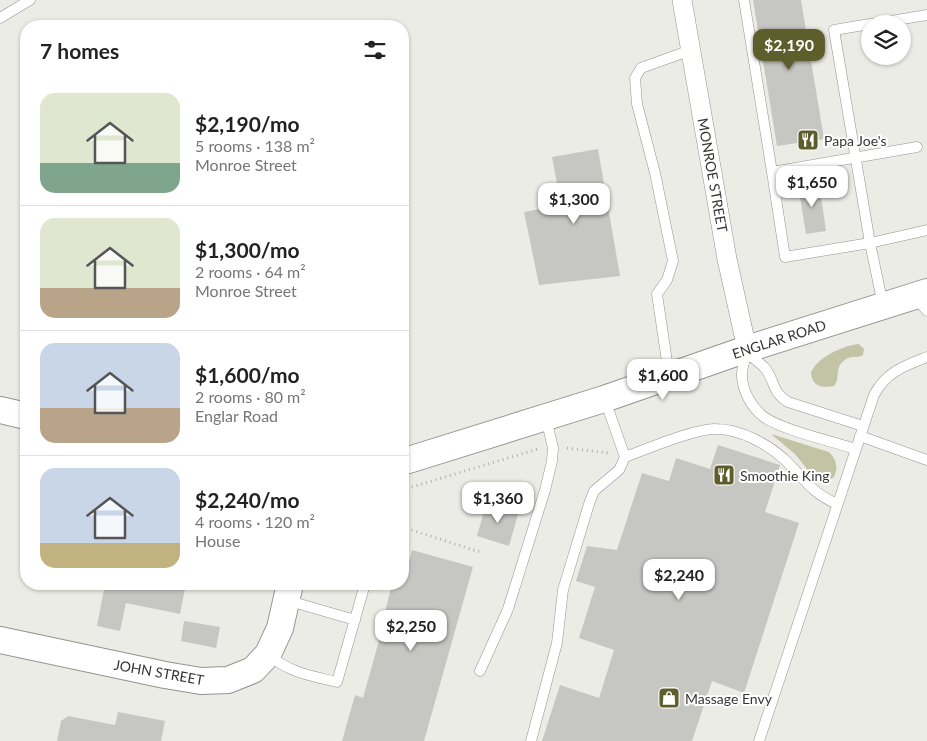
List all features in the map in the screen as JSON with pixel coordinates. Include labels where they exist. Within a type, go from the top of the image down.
[{"type":"street","name":"MONROE STREET","points":[[682,0],[727,259],[747,350]]},
{"type":"street","name":"ENGLAR ROAD","points":[[409,460],[604,399],[883,304],[922,299]]},
{"type":"street","points":[[0,410],[20,415]]},
{"type":"street","name":"JOHN STREET","points":[[0,640],[201,681],[228,680],[253,670],[268,654],[280,628],[288,592]]},
{"type":"lane","points":[[0,18],[30,0]]},
{"type":"lane","points":[[744,0],[785,257],[870,243],[927,230]]},
{"type":"lane","points":[[911,18],[927,15]]},
{"type":"lane","points":[[861,26],[834,30],[870,243],[883,304]]},
{"type":"lane","points":[[669,377],[657,294],[668,280],[673,260],[638,104],[635,78],[641,68],[691,50]]},
{"type":"lane","points":[[772,172],[918,147]]},
{"type":"lane","points":[[747,350],[768,373],[775,391],[781,398],[788,402],[863,426]]},
{"type":"lane","points":[[747,350],[742,371],[742,383],[750,402],[757,411],[770,420],[785,426],[856,449]]},
{"type":"lane","points":[[759,741],[874,395],[880,383],[889,374],[927,357]]},
{"type":"lane","points":[[531,741],[557,643],[563,590],[589,504],[594,491],[619,470],[625,457],[604,399]]},
{"type":"lane","points":[[480,672],[508,609],[545,490],[553,448],[546,417]]},
{"type":"lane","points":[[625,457],[702,431],[716,428],[731,431],[769,448],[785,460],[811,489],[837,504]]},
{"type":"lane","points":[[860,436],[927,460]]},
{"type":"lane","points":[[268,654],[288,669],[337,682],[363,590]]},
{"type":"lane","points":[[288,592],[355,620]]},
{"type":"path","points":[[566,448],[604,452]]},
{"type":"path","points":[[409,488],[535,449]]},
{"type":"path","points":[[409,528],[483,553]]},
{"type":"green space","points":[[859,344],[864,349],[863,355],[843,361],[834,386],[819,386],[813,381],[811,373],[818,362],[824,357]]},
{"type":"green space","points":[[771,434],[829,452],[836,463],[834,477],[827,481],[815,479],[795,454]]},
{"type":"building","points":[[753,0],[801,0],[824,139],[777,146]]},
{"type":"building","points":[[598,149],[620,276],[539,285],[524,212],[561,205],[552,157]]},
{"type":"building","points":[[819,182],[826,231],[806,234],[798,185]]},
{"type":"building","points":[[718,445],[780,465],[765,512],[799,523],[744,693],[712,681],[692,741],[542,741],[560,685],[599,698],[614,650],[579,638],[595,587],[576,581],[587,546],[617,550],[642,473],[669,481],[676,458],[710,469]]},
{"type":"building","points":[[487,501],[519,511],[509,546],[477,536]]},
{"type":"building","points":[[412,550],[473,567],[424,741],[342,741],[355,695],[363,698],[387,612],[385,612],[390,590],[409,590],[409,562]]},
{"type":"building","points":[[104,590],[185,590],[180,614],[126,603],[120,631],[97,626]]},
{"type":"building","points":[[184,621],[220,627],[216,648],[181,641]]},
{"type":"building","points":[[118,712],[165,721],[161,741],[57,741],[61,721],[68,716],[115,725]]},
{"type":"place","name":"Papa Joe's","points":[[808,140]]},
{"type":"place","name":"Smoothie King","points":[[724,475]]},
{"type":"place","name":"Massage Envy","points":[[669,698]]}]
